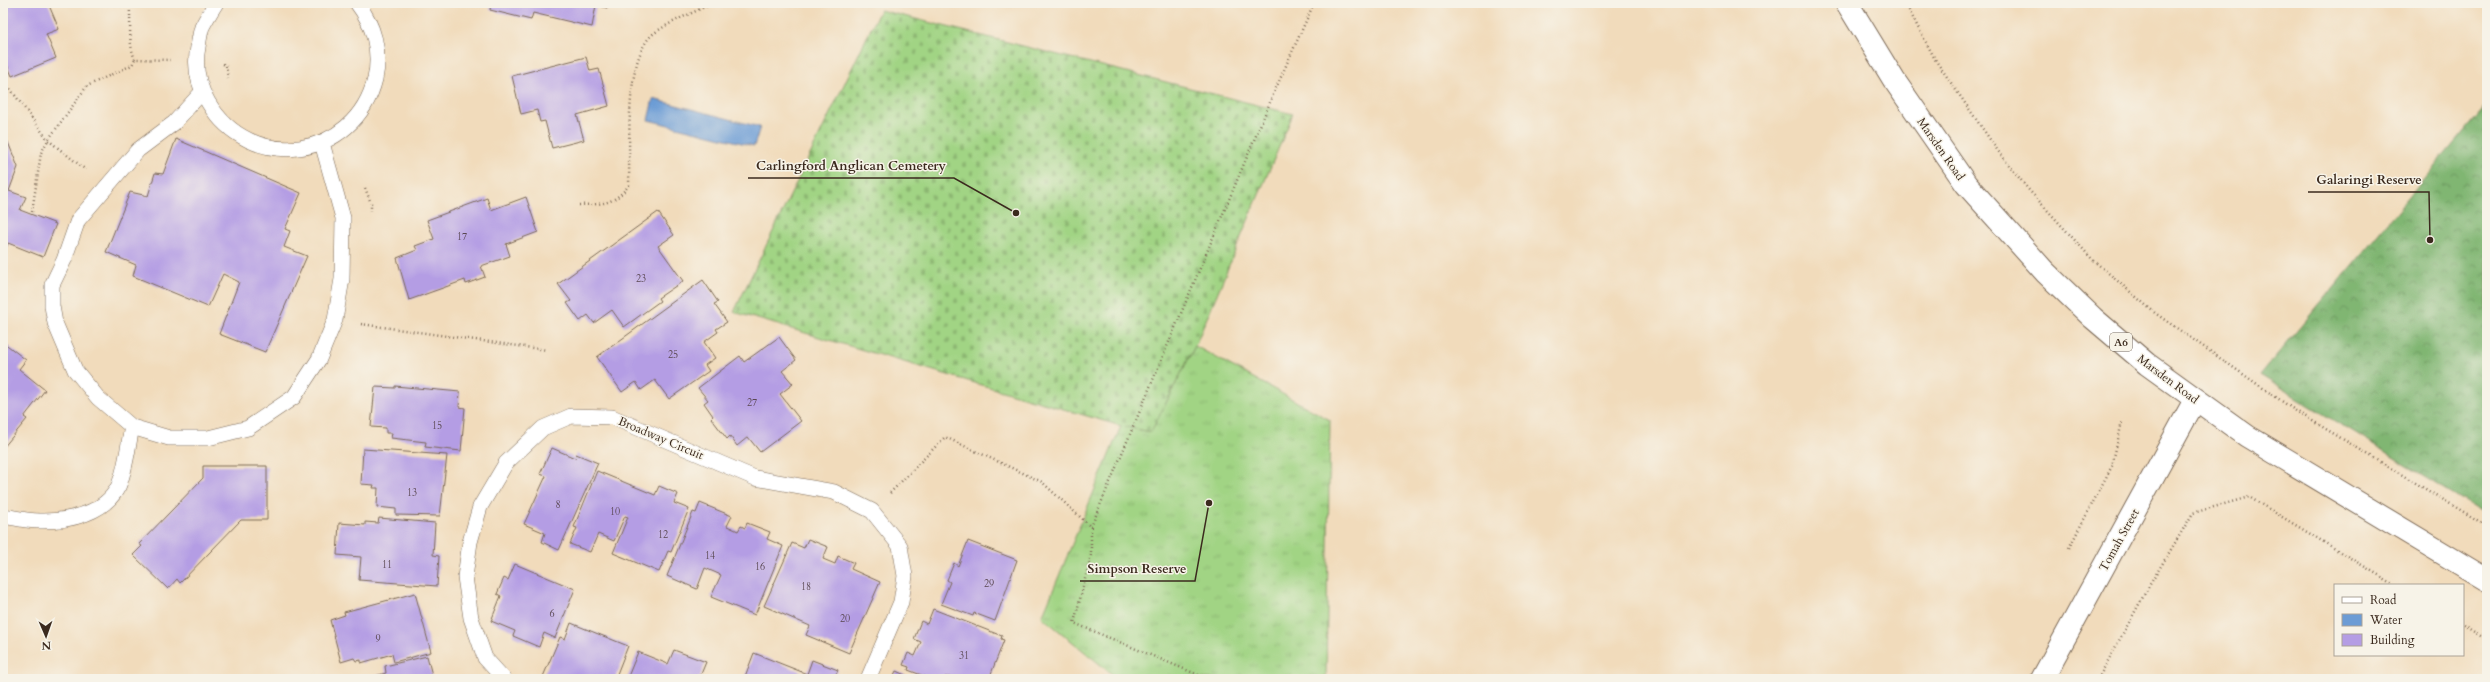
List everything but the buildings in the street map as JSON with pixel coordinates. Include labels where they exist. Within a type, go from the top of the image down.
[{"type":"main road","name":"Marsden Road","points":[[1847,3],[1894,80],[1966,184],[2045,272],[2093,318],[2195,400],[2247,436],[2487,580]]},
{"type":"main road","name":"Tomah Street","points":[[2042,679],[2195,400]]},
{"type":"lane","points":[[216,3],[202,28],[196,57],[197,75],[202,92],[216,116],[238,136],[265,147],[294,150],[322,143],[335,136],[356,118],[372,88],[378,68],[376,40],[366,15],[357,3]]},
{"type":"lane","points":[[202,92],[174,123],[138,150],[78,220],[64,260],[52,285],[52,306],[55,323],[75,370],[98,398],[132,427],[169,438],[208,438],[248,428],[294,397],[319,359],[335,320],[342,278],[343,218],[322,143]]},
{"type":"lane","name":"Broadway Circuit","points":[[504,679],[485,658],[471,618],[465,577],[470,542],[480,507],[506,463],[543,428],[571,416],[612,417],[755,478],[834,492],[872,511],[900,546],[905,576],[901,602],[868,679]]},
{"type":"lane","points":[[3,516],[42,522],[71,518],[96,509],[109,501],[118,486],[132,427]]},
{"type":"path","points":[[129,3],[131,18],[130,49],[135,59]]},
{"type":"path","points":[[579,205],[606,204],[621,196],[628,185],[632,76],[640,54],[653,34],[713,3]]},
{"type":"path","points":[[1208,679],[1074,623],[1091,555],[1091,527],[1276,88],[1314,3]]},
{"type":"path","points":[[1905,3],[1936,61],[1998,151],[2028,189],[2093,260],[2155,313],[2296,411],[2487,526]]},
{"type":"path","points":[[32,212],[41,153],[48,140],[87,86],[132,65]]},
{"type":"path","points":[[3,79],[48,140],[106,187]]},
{"type":"path","points":[[335,320],[547,350]]},
{"type":"path","points":[[2069,548],[2112,466],[2122,422]]},
{"type":"path","points":[[872,511],[945,437],[1042,482],[1091,527]]},
{"type":"path","points":[[2098,679],[2149,586],[2193,513],[2249,497],[2393,584]]},
{"type":"path","points":[[2464,626],[2487,640]]},
{"type":"green space","points":[[880,10],[1293,114],[1195,346],[1151,432],[1121,426],[734,312]]},
{"type":"green space","points":[[2487,104],[2487,515],[2260,375]]},
{"type":"green space","points":[[1195,346],[1330,420],[1326,679],[1118,679],[1042,617],[1121,426],[1151,432]]},
{"type":"water","points":[[653,99],[760,127],[754,146],[648,120]]},
{"type":"place","name":"Carlingford Anglican Cemetery","points":[[1016,213]]},
{"type":"place","name":"Galaringi Reserve","points":[[2430,240]]},
{"type":"place","name":"Simpson Reserve","points":[[1209,503]]}]
